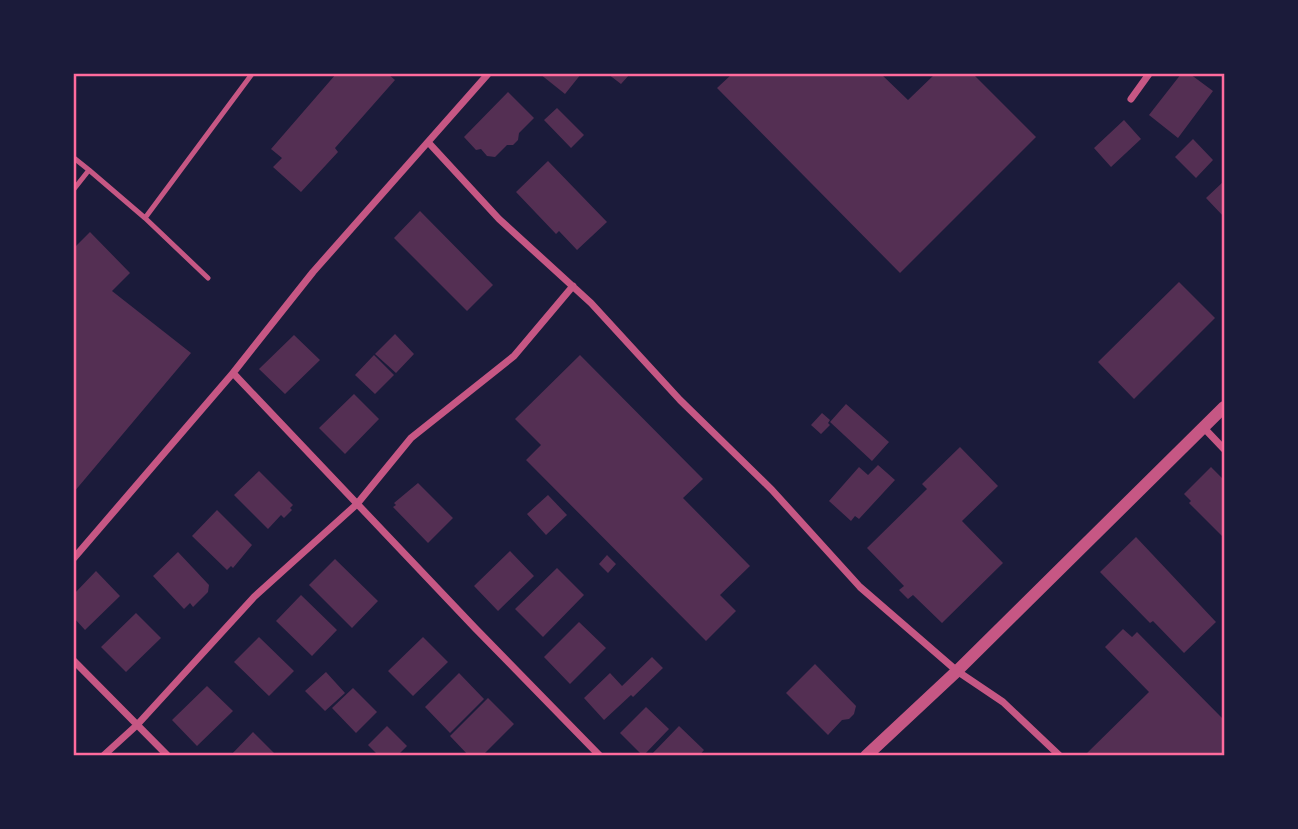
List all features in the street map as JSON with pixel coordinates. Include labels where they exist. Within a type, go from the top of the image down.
[{"type":"street","points":[[74,558],[233,373],[313,272],[488,74]]},
{"type":"street","points":[[1131,99],[1149,74]]},
{"type":"street","points":[[428,142],[499,219],[573,286],[681,400],[772,490],[860,587],[957,671],[1003,702],[1060,755]]},
{"type":"street","points":[[103,755],[137,725],[254,597],[358,503],[411,438],[514,356],[573,286]]},
{"type":"street","points":[[233,373],[600,755]]},
{"type":"street","points":[[866,755],[957,671],[1224,407]]},
{"type":"street","points":[[1204,428],[1224,449]]},
{"type":"street","points":[[74,661],[168,755]]},
{"type":"lane","points":[[145,218],[252,74]]},
{"type":"lane","points":[[74,158],[145,218],[208,278]]},
{"type":"lane","points":[[74,189],[89,170]]},
{"type":"building","points":[[336,74],[388,74],[395,80],[335,148],[338,152],[301,192],[273,167],[282,158],[271,149]]},
{"type":"building","points":[[540,74],[581,74],[565,94]]},
{"type":"building","points":[[608,74],[630,74],[621,84]]},
{"type":"building","points":[[732,74],[881,74],[908,100],[935,74],[973,74],[1036,137],[900,273],[717,88]]},
{"type":"building","points":[[1181,74],[1190,74],[1213,91],[1178,138],[1149,115]]},
{"type":"building","points":[[508,92],[534,118],[519,133],[518,140],[513,145],[507,145],[495,157],[487,156],[481,149],[476,150],[464,137]]},
{"type":"building","points":[[557,108],[584,135],[571,148],[544,120]]},
{"type":"building","points":[[1124,120],[1141,139],[1111,167],[1094,148]]},
{"type":"building","points":[[1193,139],[1213,160],[1196,178],[1175,157]]},
{"type":"building","points":[[548,161],[607,222],[577,250],[559,231],[556,234],[516,192]]},
{"type":"building","points":[[1224,181],[1224,217],[1206,198]]},
{"type":"building","points":[[420,211],[493,285],[467,311],[394,238]]},
{"type":"building","points":[[90,232],[130,273],[112,291],[191,353],[74,492],[74,248]]},
{"type":"building","points":[[1179,282],[1215,318],[1134,399],[1098,362]]},
{"type":"building","points":[[395,334],[414,354],[396,373],[375,354]]},
{"type":"building","points":[[294,335],[320,360],[285,394],[259,369]]},
{"type":"building","points":[[374,355],[394,375],[375,394],[355,375]]},
{"type":"building","points":[[580,355],[703,479],[683,498],[750,566],[720,595],[736,611],[706,641],[526,460],[541,445],[515,419]]},
{"type":"building","points":[[354,394],[379,419],[345,454],[319,428]]},
{"type":"building","points":[[846,404],[889,442],[872,461],[830,422]]},
{"type":"building","points":[[822,413],[830,420],[830,425],[821,434],[811,425]]},
{"type":"building","points":[[960,447],[998,486],[962,521],[1003,563],[942,623],[913,595],[908,599],[899,590],[904,586],[867,548],[927,489],[922,484]]},
{"type":"building","points":[[878,465],[895,480],[859,519],[855,516],[851,521],[829,501],[859,467],[868,475]]},
{"type":"building","points":[[1211,467],[1224,480],[1224,538],[1189,503],[1191,501],[1184,494]]},
{"type":"building","points":[[259,471],[293,505],[284,518],[281,515],[268,529],[234,495]]},
{"type":"building","points":[[418,483],[453,518],[428,543],[393,507],[396,505],[394,503]]},
{"type":"building","points":[[548,495],[567,515],[546,535],[527,514]]},
{"type":"building","points":[[217,510],[252,545],[233,568],[231,566],[227,570],[192,536]]},
{"type":"building","points":[[1136,537],[1216,622],[1184,653],[1100,572]]},
{"type":"building","points":[[510,551],[534,576],[498,611],[474,586]]},
{"type":"building","points":[[178,552],[209,585],[208,592],[193,607],[190,603],[184,609],[153,576]]},
{"type":"building","points":[[607,555],[616,564],[608,573],[599,564]]},
{"type":"building","points":[[335,559],[378,601],[352,628],[309,585]]},
{"type":"building","points":[[557,568],[584,595],[543,637],[515,609]]},
{"type":"building","points":[[96,571],[120,596],[85,630],[74,618],[74,594]]},
{"type":"building","points":[[301,595],[337,630],[312,656],[276,621]]},
{"type":"building","points":[[136,613],[161,638],[126,672],[101,647]]},
{"type":"building","points":[[579,622],[606,648],[570,684],[544,657]]},
{"type":"building","points":[[1123,629],[1132,637],[1137,632],[1224,720],[1224,756],[1084,756],[1149,692],[1105,647]]},
{"type":"building","points":[[259,637],[294,671],[269,696],[234,662]]},
{"type":"building","points":[[423,637],[448,662],[413,696],[388,671]]},
{"type":"building","points":[[652,657],[663,668],[604,720],[584,698],[610,673],[622,686]]},
{"type":"building","points":[[815,664],[856,706],[854,714],[849,719],[842,720],[828,735],[786,693]]},
{"type":"building","points":[[326,672],[345,693],[325,711],[305,691]]},
{"type":"building","points":[[459,673],[484,699],[450,733],[425,707]]},
{"type":"building","points":[[207,686],[233,711],[197,746],[172,720]]},
{"type":"building","points":[[353,688],[377,712],[356,733],[332,708]]},
{"type":"building","points":[[488,698],[514,724],[482,756],[469,756],[450,736]]},
{"type":"building","points":[[646,707],[669,729],[643,756],[620,733]]},
{"type":"building","points":[[387,726],[407,746],[397,756],[379,756],[368,745]]},
{"type":"building","points":[[679,726],[704,750],[699,756],[650,756]]},
{"type":"building","points":[[253,732],[277,756],[230,756]]}]
